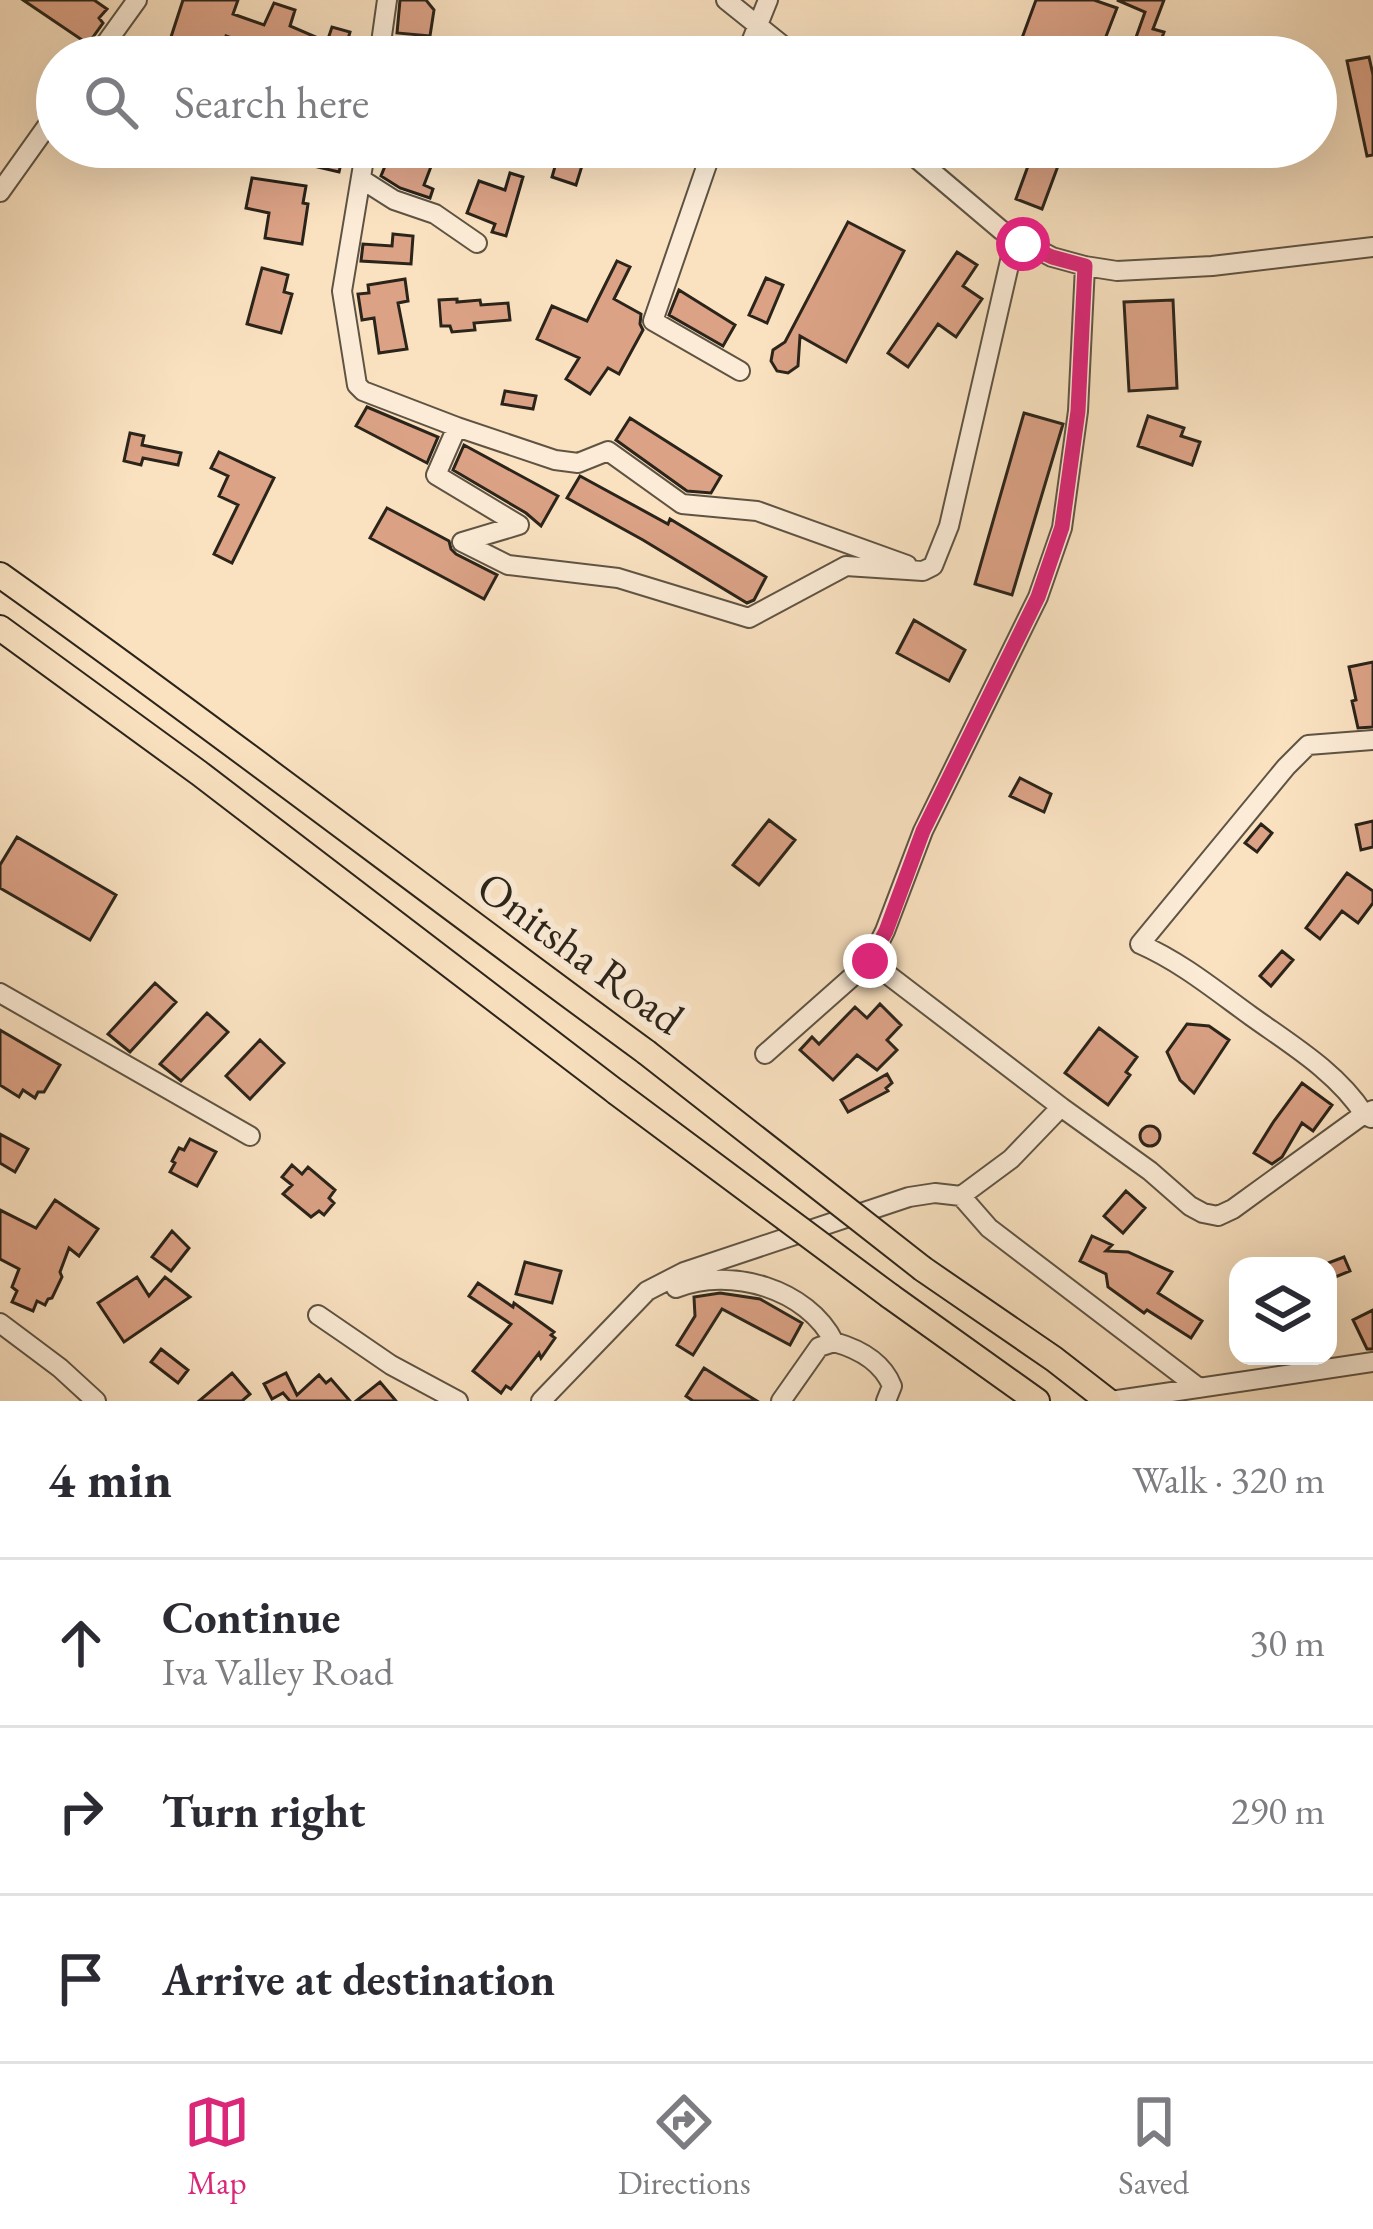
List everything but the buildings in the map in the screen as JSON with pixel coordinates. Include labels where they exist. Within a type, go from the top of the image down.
[{"type":"main road","name":"Onitsha Road","points":[[0,575],[646,1052],[923,1269],[1110,1401]]},
{"type":"main road","name":"Onitsha Road","points":[[0,628],[1036,1401]]},
{"type":"street","points":[[112,36],[137,0]]},
{"type":"street","points":[[382,36],[388,0]]},
{"type":"street","points":[[726,0],[772,36]]},
{"type":"street","points":[[752,36],[768,0]]},
{"type":"street","points":[[0,192],[36,141]]},
{"type":"street","points":[[363,168],[342,292],[357,385],[363,391],[555,460],[578,464],[608,451],[682,504],[757,511],[922,571]]},
{"type":"street","points":[[706,168],[653,321],[740,371]]},
{"type":"street","points":[[929,168],[1015,238],[1052,257],[1085,266],[1117,271],[1212,266],[1373,247]]},
{"type":"street","points":[[361,179],[394,200],[435,214],[477,243]]},
{"type":"street","points":[[457,427],[436,475],[520,524],[462,542],[508,565],[618,578],[749,618],[846,566],[922,571],[933,566],[949,526],[1015,238]]},
{"type":"street","points":[[765,1054],[870,961],[923,831],[1038,597],[1062,527],[1078,411],[1085,266]]},
{"type":"street","points":[[870,961],[1190,1205],[1218,1216],[1370,1114],[1312,1060],[1168,956],[1140,944],[1308,745],[1373,740]]},
{"type":"street","points":[[0,993],[250,1136]]},
{"type":"street","points":[[961,1196],[1011,1159],[1061,1107]]},
{"type":"street","points":[[541,1401],[647,1292],[684,1272],[909,1196],[935,1192],[961,1196],[989,1228],[1199,1388]]},
{"type":"street","points":[[647,1292],[729,1280],[778,1292],[812,1310],[826,1324],[826,1344],[782,1401]]},
{"type":"street","points":[[318,1316],[391,1365],[458,1401]]},
{"type":"street","points":[[0,1323],[96,1401]]},
{"type":"street","points":[[826,1344],[864,1355],[884,1369],[892,1385],[886,1401]]},
{"type":"street","points":[[1110,1401],[1373,1362]]},
{"type":"route","points":[[870,961],[923,831],[1038,597],[1062,527],[1078,411],[1085,266],[1023,244]]}]
